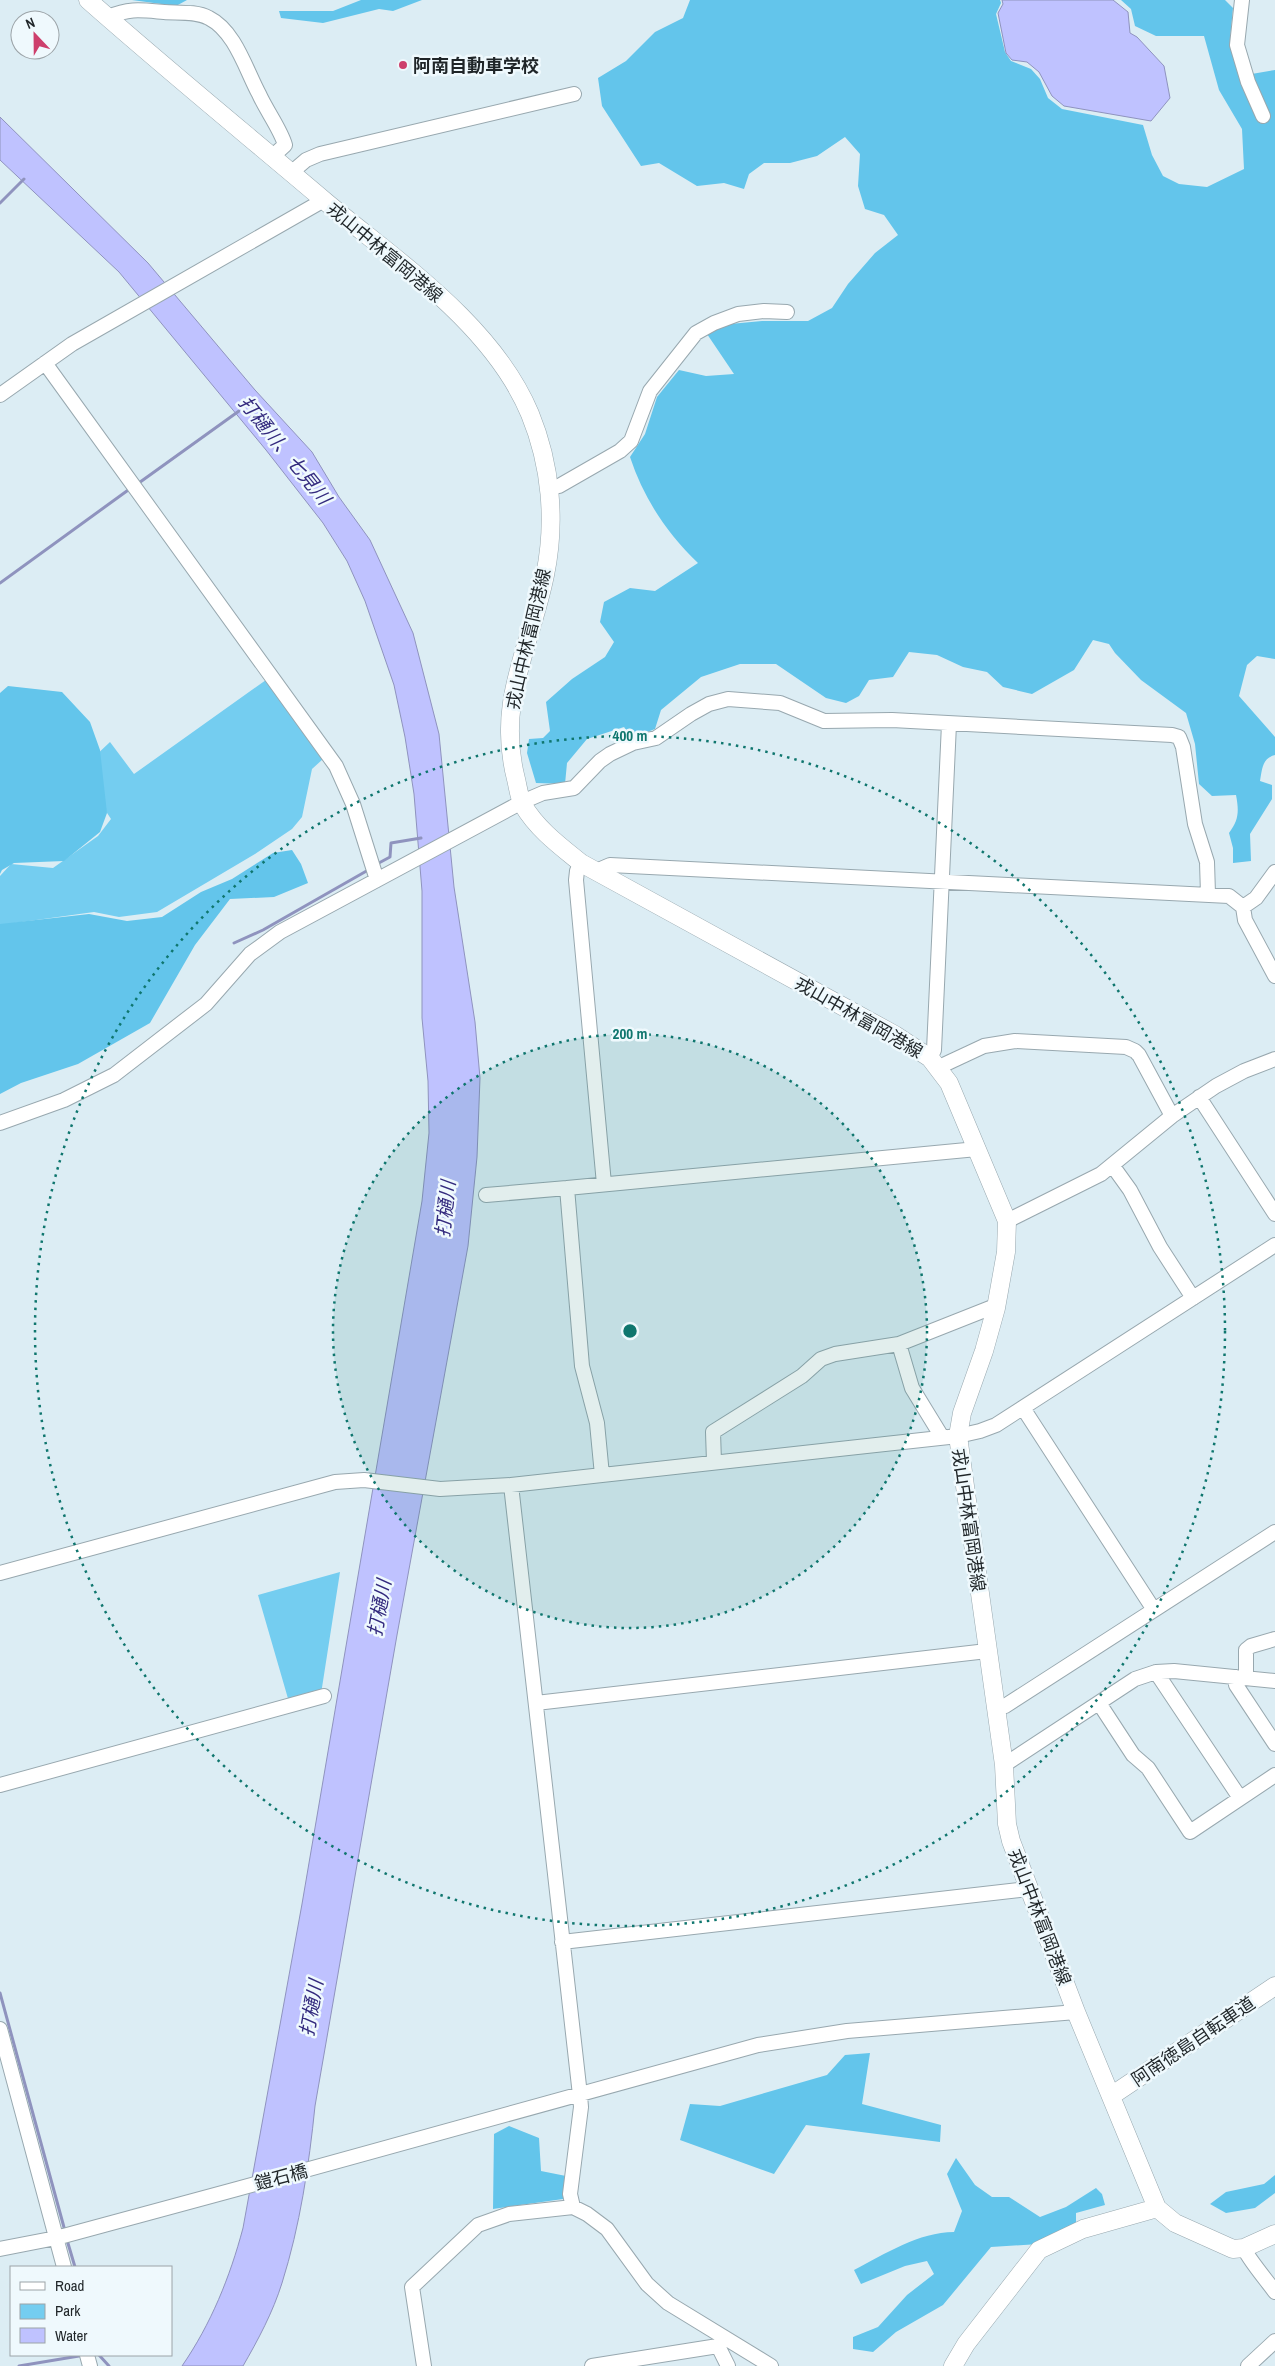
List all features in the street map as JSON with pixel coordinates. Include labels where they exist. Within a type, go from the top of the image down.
[{"type":"main road","name":"戎山中林富岡港線","points":[[88,0],[420,279],[491,350],[512,379],[530,414],[542,450],[550,488],[551,525],[545,575],[512,697],[508,731],[510,759],[522,802],[549,836],[589,867],[895,1035],[934,1062],[949,1083],[1006,1221],[1006,1252],[996,1308],[962,1413],[950,1436],[996,1709],[1004,1764],[1007,1824],[1028,1889],[1076,2012],[1157,2208]]},
{"type":"main road","name":"阿南徳島自転車道","points":[[1112,2096],[1275,1986]]},
{"type":"main road","points":[[953,2366],[966,2344],[1039,2250],[1083,2229],[1157,2208],[1175,2223],[1233,2249],[1244,2248],[1275,2234]]},
{"type":"street","points":[[1242,0],[1237,45],[1248,82],[1262,116]]},
{"type":"street","points":[[108,18],[127,10],[196,14],[209,18],[222,28],[233,44],[271,120],[283,136],[286,145],[273,156]]},
{"type":"street","points":[[292,172],[306,160],[320,154],[574,94]]},
{"type":"street","points":[[0,395],[72,344],[324,200]]},
{"type":"street","points":[[550,488],[559,486],[620,451],[631,441],[650,392],[696,333],[714,322],[738,314],[764,311],[787,312]]},
{"type":"street","points":[[45,362],[336,766],[353,804],[377,880]]},
{"type":"street","points":[[0,1123],[64,1100],[114,1074],[206,1004],[250,954],[266,942],[522,802],[543,793],[574,788],[600,761],[610,754],[633,743],[656,738],[709,704],[728,699],[780,703],[824,721],[851,719],[1172,735],[1178,737],[1182,747],[1195,824],[1208,862],[1208,894]]},
{"type":"street","points":[[948,724],[934,1062],[984,1046],[1015,1041],[1126,1047],[1139,1055],[1172,1116]]},
{"type":"street","points":[[604,1184],[576,880],[577,871],[589,867],[610,865],[1228,896],[1243,907],[1245,920],[1275,976]]},
{"type":"street","points":[[1243,907],[1256,898],[1275,872]]},
{"type":"street","points":[[1006,1221],[1101,1174],[1172,1116],[1199,1097],[1244,1071],[1275,1059]]},
{"type":"street","points":[[1199,1097],[1275,1214]]},
{"type":"street","points":[[486,1196],[977,1148]]},
{"type":"street","points":[[1112,1165],[1130,1190],[1160,1247],[1193,1298]]},
{"type":"street","points":[[567,1188],[582,1366],[597,1423],[602,1475]]},
{"type":"street","points":[[0,1573],[334,1482],[364,1480],[434,1489],[511,1485],[950,1436],[980,1431],[996,1425],[1023,1408],[1275,1245]]},
{"type":"street","points":[[714,1462],[713,1432],[802,1376],[821,1359],[835,1354],[899,1344],[990,1308],[996,1308]]},
{"type":"street","points":[[899,1344],[912,1388],[950,1436]]},
{"type":"street","points":[[1023,1408],[1154,1610]]},
{"type":"street","points":[[511,1485],[580,2095],[581,2108],[570,2194],[573,2207]]},
{"type":"street","points":[[996,1709],[1005,1706],[1275,1532]]},
{"type":"street","points":[[1275,1639],[1251,1646],[1246,1650],[1241,1677],[1236,1685],[1275,1744]]},
{"type":"street","points":[[536,1703],[987,1652]]},
{"type":"street","points":[[1004,1764],[1135,1680],[1156,1672],[1174,1671],[1275,1681]]},
{"type":"street","points":[[1156,1672],[1240,1798]]},
{"type":"street","points":[[0,1786],[324,1696]]},
{"type":"street","points":[[1099,1703],[1133,1756],[1148,1768],[1190,1832],[1275,1775]]},
{"type":"street","points":[[562,1942],[1028,1889]]},
{"type":"street","name":"鎧石橋","points":[[0,2249],[56,2238],[243,2188],[758,2045],[812,2036],[1076,2012]]},
{"type":"street","points":[[1,2034],[64,2266]]},
{"type":"street","points":[[424,2366],[412,2287],[478,2225],[508,2214],[573,2207],[587,2214],[607,2229],[647,2284],[668,2303],[721,2342],[771,2366]]},
{"type":"street","points":[[1244,2248],[1246,2254],[1255,2263],[1275,2292]]},
{"type":"street","points":[[1248,2366],[1275,2341]]},
{"type":"street","points":[[592,2366],[721,2342]]},
{"type":"street","points":[[721,2342],[728,2366]]},
{"type":"green space","points":[[266,680],[323,759],[312,769],[302,817],[292,829],[255,854],[157,912],[119,917],[94,912],[0,925],[0,876],[11,864],[53,868],[98,836],[111,819],[96,796],[92,759],[110,742],[134,774]]},
{"type":"green space","points":[[340,1572],[321,1694],[289,1702],[258,1595]]},
{"type":"shaded area","points":[[132,0],[187,0],[176,6]]},
{"type":"shaded area","points":[[361,0],[422,0],[393,11],[379,9],[323,23],[281,18],[279,11],[333,11]]},
{"type":"shaded area","points":[[690,0],[1000,0],[1001,3],[996,14],[1005,52],[1011,61],[1031,69],[1040,79],[1048,98],[1062,109],[1143,125],[1152,155],[1163,176],[1179,184],[1207,187],[1244,169],[1242,129],[1219,90],[1204,36],[1156,36],[1135,26],[1131,9],[1121,0],[1225,0],[1233,8],[1230,40],[1240,76],[1275,70],[1275,659],[1257,656],[1247,665],[1239,696],[1275,737],[1275,755],[1267,759],[1262,769],[1260,781],[1272,785],[1272,799],[1250,834],[1251,861],[1233,863],[1233,848],[1229,833],[1235,824],[1237,815],[1236,795],[1212,796],[1199,784],[1195,744],[1186,713],[1141,680],[1109,644],[1093,640],[1074,670],[1032,694],[1003,687],[987,672],[963,667],[937,655],[909,652],[893,677],[869,680],[859,696],[846,703],[826,698],[776,664],[740,664],[701,677],[661,710],[655,729],[632,738],[624,727],[587,739],[567,763],[565,784],[536,783],[527,753],[529,739],[543,738],[550,731],[546,702],[572,679],[605,657],[614,642],[600,622],[604,602],[630,588],[655,591],[698,563],[686,551],[657,514],[642,487],[630,457],[645,434],[657,397],[679,370],[706,376],[734,374],[707,334],[730,324],[762,321],[808,321],[832,308],[848,284],[875,253],[898,235],[884,215],[865,209],[858,186],[860,154],[845,137],[817,156],[790,163],[764,163],[749,174],[744,189],[724,183],[697,186],[659,163],[641,166],[602,106],[598,78],[626,61],[655,32],[683,18]]},
{"type":"shaded area","points":[[8,686],[62,692],[90,722],[100,750],[107,813],[100,832],[64,861],[14,863],[2,870],[0,874],[0,693]]},
{"type":"shaded area","points":[[292,850],[301,864],[308,883],[274,897],[230,899],[195,945],[150,1023],[78,1064],[21,1083],[0,1094],[0,924],[89,914],[127,921],[162,917],[201,892],[232,879],[273,853]]},
{"type":"shaded area","points":[[870,2053],[862,2104],[941,2125],[940,2142],[806,2125],[774,2174],[680,2140],[690,2104],[720,2106],[827,2075],[845,2055]]},
{"type":"shaded area","points":[[509,2126],[539,2138],[541,2171],[571,2177],[563,2199],[493,2209],[494,2134]]},
{"type":"shaded area","points":[[956,2158],[975,2185],[992,2197],[1009,2197],[1040,2217],[1066,2207],[1096,2188],[1102,2194],[1105,2205],[1076,2213],[1076,2226],[1039,2244],[991,2247],[943,2305],[896,2332],[873,2352],[853,2349],[853,2337],[878,2327],[907,2295],[934,2274],[927,2261],[905,2266],[861,2284],[854,2270],[915,2240],[941,2233],[954,2232],[962,2211],[947,2174]]},
{"type":"shaded area","points":[[1275,2175],[1275,2193],[1255,2208],[1226,2213],[1210,2204],[1226,2192],[1264,2184]]},
{"type":"water","points":[[1002,0],[1113,0],[1128,12],[1130,33],[1137,37],[1164,66],[1170,98],[1151,121],[1064,106],[1052,96],[1039,72],[1027,62],[1012,60],[1006,53],[998,13],[1003,4]]},
{"type":"water","points":[[0,117],[148,263],[255,390],[312,452],[339,497],[370,540],[413,633],[439,734],[454,887],[475,1022],[480,1078],[477,1157],[468,1246],[397,1635],[315,2106],[307,2173],[299,2218],[274,2305],[243,2366],[182,2366],[211,2317],[226,2282],[243,2228],[302,1904],[422,1201],[429,1133],[428,1081],[422,1018],[422,891],[414,794],[394,685],[365,601],[347,561],[323,523],[266,450],[119,272],[0,160]]},
{"type":"waterway","points":[[0,203],[24,179]]},
{"type":"waterway","name":"打樋川、七見川","points":[[136,485],[239,411]]},
{"type":"waterway","points":[[0,583],[131,488]]},
{"type":"waterway","points":[[377,864],[390,857],[391,843],[421,838]]},
{"type":"waterway","points":[[234,943],[263,930],[370,869]]},
{"type":"waterway","points":[[0,1993],[65,2231]]},
{"type":"waterway","points":[[67,2240],[75,2266]]},
{"type":"waterway","points":[[19,2366],[79,2356]]},
{"type":"waterway","points":[[100,2356],[109,2366]]},
{"type":"place","name":"阿南自動車学校","points":[[403,65]]},
{"type":"water label","name":"打樋川","points":[[445,1209]]},
{"type":"water label","name":"打樋川","points":[[379,1608]]},
{"type":"water label","name":"打樋川","points":[[311,2008]]}]
